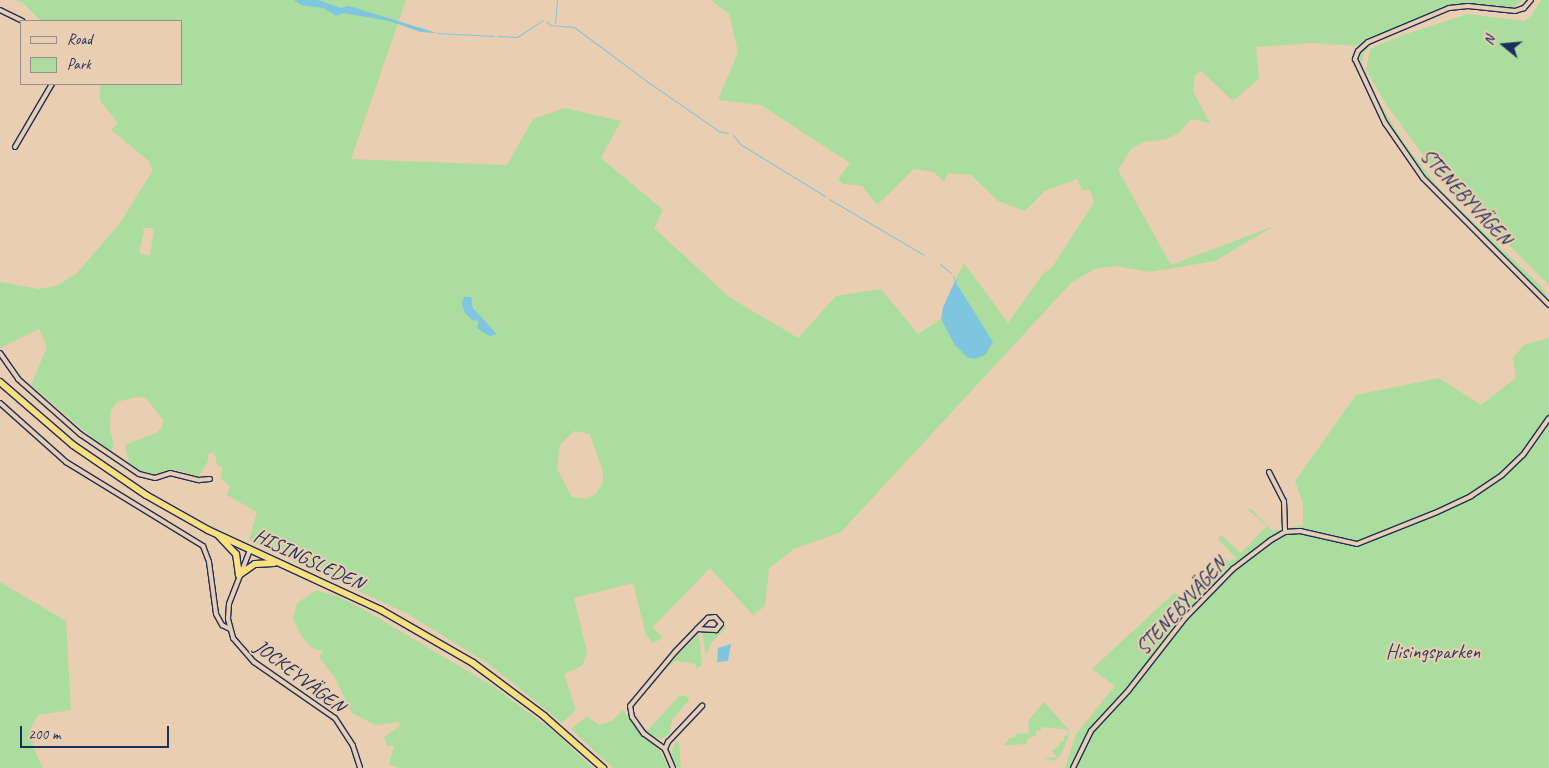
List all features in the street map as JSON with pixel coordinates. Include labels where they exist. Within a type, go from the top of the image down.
[{"type":"highway","name":"HISINGSLEDEN","points":[[0,382],[94,461],[146,496],[216,534],[381,610],[473,663],[544,716],[602,768]]},
{"type":"highway","points":[[216,534],[236,554],[240,575],[255,564],[278,563]]},
{"type":"street","name":"STENEBYVÄGEN","points":[[1531,0],[1524,8],[1515,11],[1452,8],[1362,46],[1356,57],[1358,69],[1382,118],[1407,157],[1447,205],[1549,305]]},
{"type":"street","points":[[0,10],[21,20]]},
{"type":"street","points":[[15,147],[51,85]]},
{"type":"street","points":[[0,353],[18,380],[80,434],[139,474],[155,478],[170,473],[199,480],[210,478]]},
{"type":"street","points":[[0,403],[66,462],[203,546],[209,562],[216,614],[222,625],[230,629]]},
{"type":"street","points":[[1269,472],[1284,502],[1285,532],[1304,532],[1352,544],[1374,540],[1483,489],[1523,454],[1549,418]]},
{"type":"street","name":"STENEBYVÄGEN","points":[[1073,768],[1091,731],[1128,691],[1194,608],[1233,568],[1285,532]]},
{"type":"street","name":"JOCKEYVÄGEN","points":[[250,550],[228,604],[230,629],[244,654],[335,718],[353,746],[360,768]]},
{"type":"street","points":[[673,768],[665,749],[644,734],[632,717],[630,706],[697,629],[708,618],[714,617],[721,624],[716,630],[697,629]]},
{"type":"street","points":[[665,749],[702,706]]},
{"type":"green space","points":[[15,0],[406,0],[351,159],[507,165],[533,119],[565,108],[621,121],[601,158],[663,210],[654,228],[729,297],[798,338],[836,296],[881,289],[918,334],[941,319],[954,344],[958,283],[955,281],[964,263],[1008,323],[1043,274],[1053,266],[1094,202],[1090,190],[1082,190],[1077,179],[1045,191],[1025,211],[998,201],[971,175],[948,173],[944,182],[934,172],[914,169],[877,205],[862,186],[843,184],[838,179],[850,163],[761,105],[718,100],[738,52],[729,14],[711,0],[1523,0],[1513,8],[1451,5],[1355,46],[1313,43],[1256,47],[1259,79],[1233,101],[1201,71],[1195,75],[1193,91],[1210,123],[1191,119],[1179,133],[1166,139],[1144,142],[1131,149],[1118,170],[1171,265],[1274,226],[1215,261],[1150,272],[1115,266],[1095,269],[1072,282],[841,532],[794,549],[769,568],[765,606],[753,615],[710,568],[653,627],[663,638],[653,643],[646,635],[633,583],[574,598],[587,653],[582,666],[564,674],[576,710],[562,723],[489,664],[408,614],[249,540],[257,512],[227,495],[230,486],[220,478],[223,468],[217,464],[214,452],[208,454],[208,461],[199,476],[173,469],[154,474],[138,471],[129,463],[125,445],[156,433],[162,428],[163,420],[146,398],[135,397],[117,402],[111,410],[110,430],[114,445],[110,453],[31,385],[47,347],[39,329],[0,348],[0,282],[39,289],[56,286],[77,273],[120,223],[153,170],[149,161],[111,130],[118,123],[100,101],[100,85],[182,85],[182,20],[40,20],[23,3]],"holes":[[[142,228],[154,228],[150,256],[139,253],[144,231]],[[472,303],[476,312],[496,332],[486,333],[479,321],[472,320],[469,314]],[[574,431],[590,434],[603,472],[603,482],[596,494],[586,499],[572,497],[557,469],[560,445]]]},
{"type":"green space","points":[[1541,0],[1549,0],[1549,285],[1436,173],[1386,104],[1366,70],[1370,49],[1400,36],[1467,14],[1524,21],[1531,16]]},
{"type":"green space","points":[[1373,42],[1363,54],[1362,65],[1377,98],[1404,143],[1443,193],[1541,286],[1549,300],[1440,193],[1400,142],[1374,97],[1360,64],[1360,53]]},
{"type":"green space","name":"Hisingsparken","points":[[1549,338],[1549,768],[1065,768],[1076,734],[1115,686],[1092,669],[1174,593],[1188,598],[1223,561],[1222,557],[1229,561],[1237,559],[1218,539],[1221,535],[1241,553],[1267,526],[1247,509],[1251,509],[1273,531],[1303,525],[1303,503],[1295,481],[1356,395],[1439,378],[1481,405],[1516,378],[1513,358],[1524,345]]},
{"type":"green space","points":[[0,582],[66,621],[71,710],[38,715],[31,728],[33,747],[43,768],[0,768]]},
{"type":"green space","points":[[316,590],[339,597],[370,613],[491,685],[553,731],[593,768],[399,768],[389,764],[394,746],[387,746],[384,737],[400,726],[399,722],[375,725],[352,713],[335,678],[319,657],[323,651],[312,648],[302,637],[293,619],[297,603]]},
{"type":"green space","points":[[724,625],[726,628],[711,643],[706,656],[702,632],[715,633]]},
{"type":"green space","points":[[699,633],[702,665],[696,669],[696,664],[675,661],[656,678]]},
{"type":"green space","points":[[680,695],[688,697],[689,700],[672,720],[669,734],[661,739],[648,734],[642,727],[648,730]]},
{"type":"green space","points":[[1044,702],[1069,730],[1069,736],[1060,756],[1054,761],[1043,758],[1057,757],[1052,751],[1060,745],[1060,741],[1064,741],[1064,736],[1068,736],[1068,730],[1041,727],[1041,730],[1036,731],[1036,735],[1027,739],[1027,744],[1004,745],[1010,738],[1016,737],[1016,734],[1029,733],[1028,721]]},
{"type":"green space","points":[[623,710],[639,732],[660,751],[669,768],[613,768],[571,729],[587,716],[599,725],[612,721]]},
{"type":"green space","points":[[676,741],[679,743],[681,768],[677,768],[670,755]]},
{"type":"water","points":[[294,0],[318,0],[341,8],[349,6],[437,33],[421,32],[389,21],[343,13],[337,16],[323,8],[301,5]]},
{"type":"water","points":[[955,281],[993,342],[985,355],[974,359],[967,357],[954,344],[941,319],[943,307]]},
{"type":"water","points":[[464,297],[471,297],[473,308],[497,334],[489,336],[477,328],[479,321],[472,320],[465,313],[462,304]]},
{"type":"water","points":[[731,644],[728,661],[717,662],[718,648]]},
{"type":"waterway","points":[[555,23],[557,0]]},
{"type":"waterway","points":[[498,36],[517,37],[543,20]]},
{"type":"waterway","points":[[546,21],[550,25],[574,27],[645,80],[719,131],[728,133]]},
{"type":"waterway","points":[[437,33],[494,36]]},
{"type":"waterway","points":[[733,135],[740,144],[825,196]]},
{"type":"waterway","points":[[829,199],[924,255]]},
{"type":"waterway","points":[[940,264],[951,273]]},
{"type":"waterway","points":[[953,276],[956,282]]}]
